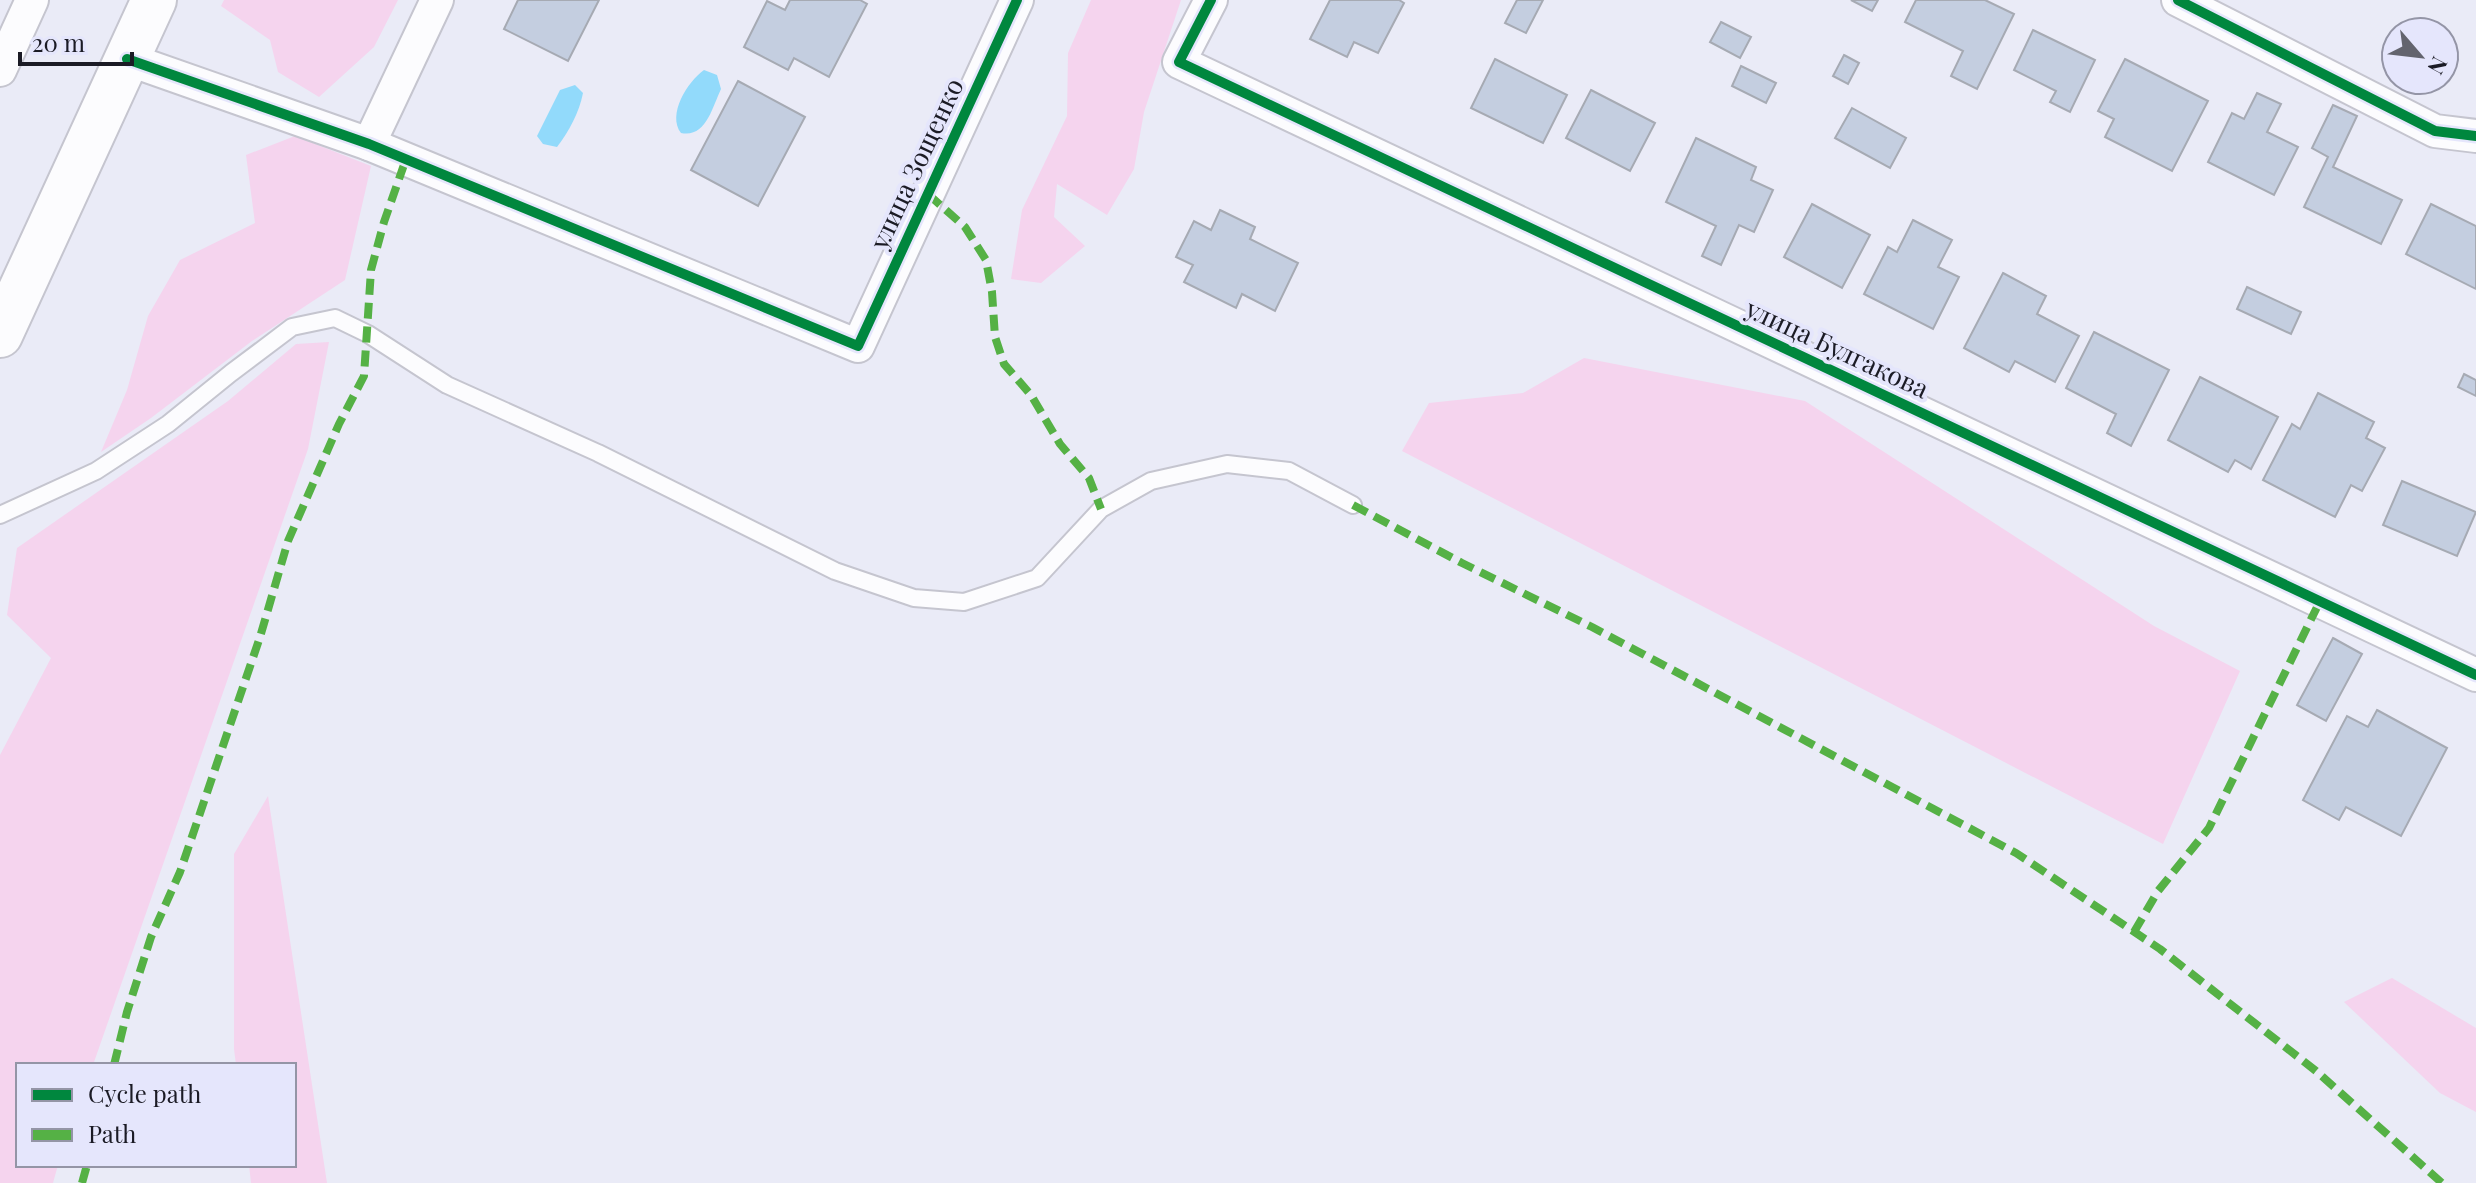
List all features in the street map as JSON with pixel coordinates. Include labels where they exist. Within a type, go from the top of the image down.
[{"type":"main road","points":[[0,335],[154,0]]},
{"type":"street","points":[[0,70],[7,36],[32,0]]},
{"type":"street","points":[[127,59],[369,144],[437,0]]},
{"type":"street","name":"улица Зощенко","points":[[369,144],[858,346],[1017,0]]},
{"type":"street","name":"улица Булгакова","points":[[1211,0],[1179,62],[2476,675]]},
{"type":"street","points":[[2178,0],[2435,131],[2476,136]]},
{"type":"lane","points":[[0,515],[96,471],[168,424],[292,327],[335,318],[368,334],[447,385],[598,453],[835,571],[914,598],[964,602],[1037,578],[1101,509],[1151,481],[1227,464],[1289,471],[1353,505]]},
{"type":"shaded area","points":[[224,0],[398,0],[374,47],[319,97],[278,72],[270,40],[221,6]]},
{"type":"shaded area","points":[[1091,0],[1181,0],[1144,112],[1134,169],[1107,215],[1057,184],[1054,217],[1085,246],[1041,283],[1011,279],[1022,210],[1067,116],[1068,53]]},
{"type":"shaded area","points":[[295,136],[371,166],[345,280],[252,341],[101,452],[127,390],[148,316],[180,260],[255,223],[246,155]]},
{"type":"shaded area","points":[[329,342],[308,449],[94,1063],[16,1063],[16,1167],[57,1167],[53,1183],[0,1183],[0,755],[51,658],[7,615],[17,548],[228,401],[296,344]]},
{"type":"shaded area","points":[[1584,358],[1805,401],[2154,626],[2240,671],[2163,844],[1402,451],[1429,403],[1523,393]]},
{"type":"shaded area","points":[[268,796],[327,1183],[251,1183],[249,1167],[296,1167],[296,1063],[236,1063],[234,854]]},
{"type":"shaded area","points":[[2392,978],[2476,1028],[2476,1112],[2440,1093],[2344,1002]]},
{"type":"water","points":[[704,70],[717,75],[721,89],[702,126],[697,131],[681,133],[676,117],[681,99],[691,82]]},
{"type":"water","points":[[575,85],[583,93],[569,128],[557,147],[543,144],[537,136],[560,90]]},
{"type":"building","points":[[518,0],[599,0],[568,61],[504,29]]},
{"type":"building","points":[[790,0],[860,0],[867,4],[829,77],[794,58],[788,70],[744,47],[767,1],[785,10]]},
{"type":"building","points":[[1330,0],[1399,0],[1404,3],[1378,53],[1354,42],[1347,57],[1310,39]]},
{"type":"building","points":[[1517,0],[1543,0],[1526,33],[1505,23]]},
{"type":"building","points":[[1851,0],[1878,0],[1872,11]]},
{"type":"building","points":[[1916,0],[1985,0],[2014,14],[1977,89],[1951,76],[1963,51],[1905,22]]},
{"type":"building","points":[[1721,22],[1751,37],[1740,58],[1710,42]]},
{"type":"building","points":[[2033,30],[2095,60],[2070,112],[2050,102],[2056,91],[2014,70]]},
{"type":"building","points":[[1844,55],[1859,63],[1848,84],[1833,76]]},
{"type":"building","points":[[1495,59],[1567,95],[1543,143],[1471,108]]},
{"type":"building","points":[[2125,59],[2208,101],[2172,171],[2105,137],[2114,119],[2098,111]]},
{"type":"building","points":[[1741,66],[1776,83],[1766,103],[1732,86]]},
{"type":"building","points":[[738,81],[805,117],[758,206],[691,170]]},
{"type":"building","points":[[1591,90],[1655,123],[1630,171],[1566,138]]},
{"type":"building","points":[[2257,93],[2281,104],[2267,132],[2298,147],[2274,195],[2208,162],[2232,113],[2244,119]]},
{"type":"building","points":[[2333,105],[2357,116],[2333,167],[2402,200],[2381,244],[2304,207],[2328,157],[2312,148]]},
{"type":"building","points":[[1852,108],[1906,138],[1890,168],[1835,138]]},
{"type":"building","points":[[1696,138],[1756,167],[1751,180],[1773,190],[1754,232],[1739,225],[1721,265],[1702,256],[1716,226],[1666,202]]},
{"type":"building","points":[[1812,204],[1870,235],[1842,288],[1784,257]]},
{"type":"building","points":[[2431,204],[2476,226],[2476,289],[2406,254]]},
{"type":"building","points":[[1220,210],[1255,227],[1250,239],[1298,263],[1275,311],[1242,294],[1236,308],[1184,282],[1193,265],[1176,257],[1194,221],[1211,230]]},
{"type":"building","points":[[1913,220],[1952,240],[1938,267],[1959,277],[1933,329],[1864,294],[1888,247],[1897,252]]},
{"type":"building","points":[[2003,273],[2046,296],[2037,314],[2079,336],[2055,382],[2015,361],[2009,372],[1964,348]]},
{"type":"building","points":[[2247,287],[2301,312],[2291,334],[2237,309]]},
{"type":"building","points":[[2094,332],[2169,370],[2131,446],[2107,433],[2116,414],[2066,388]]},
{"type":"building","points":[[2464,374],[2476,380],[2476,396],[2458,387]]},
{"type":"building","points":[[2200,377],[2278,417],[2251,469],[2235,460],[2228,472],[2168,440]]},
{"type":"building","points":[[2318,393],[2374,422],[2366,438],[2385,448],[2362,491],[2351,485],[2335,517],[2263,480],[2292,424],[2300,429]]},
{"type":"building","points":[[2402,481],[2476,512],[2457,556],[2383,525]]},
{"type":"building","points":[[2333,638],[2362,654],[2326,721],[2297,705]]},
{"type":"building","points":[[2377,710],[2447,748],[2401,836],[2346,807],[2339,820],[2303,800],[2347,716],[2368,727]]},
{"type":"marked path","points":[[114,1063],[151,937],[180,872],[260,637],[288,541],[339,424],[364,376],[371,270],[406,159]]},
{"type":"marked path","points":[[928,194],[965,227],[986,260],[995,337],[1004,364],[1031,395],[1060,444],[1089,478],[1101,509]]},
{"type":"marked path","points":[[1353,505],[1592,627],[2016,853],[2160,949],[2316,1071],[2442,1183]]},
{"type":"marked path","points":[[2134,932],[2158,891],[2209,828],[2320,601]]},
{"type":"marked path","points":[[82,1183],[86,1167]]},
{"type":"cycle path","points":[[127,59],[369,144],[858,346],[1017,0]]},
{"type":"cycle path","points":[[1211,0],[1179,62],[2476,675]]},
{"type":"cycle path","points":[[2178,0],[2435,131],[2476,136]]}]
